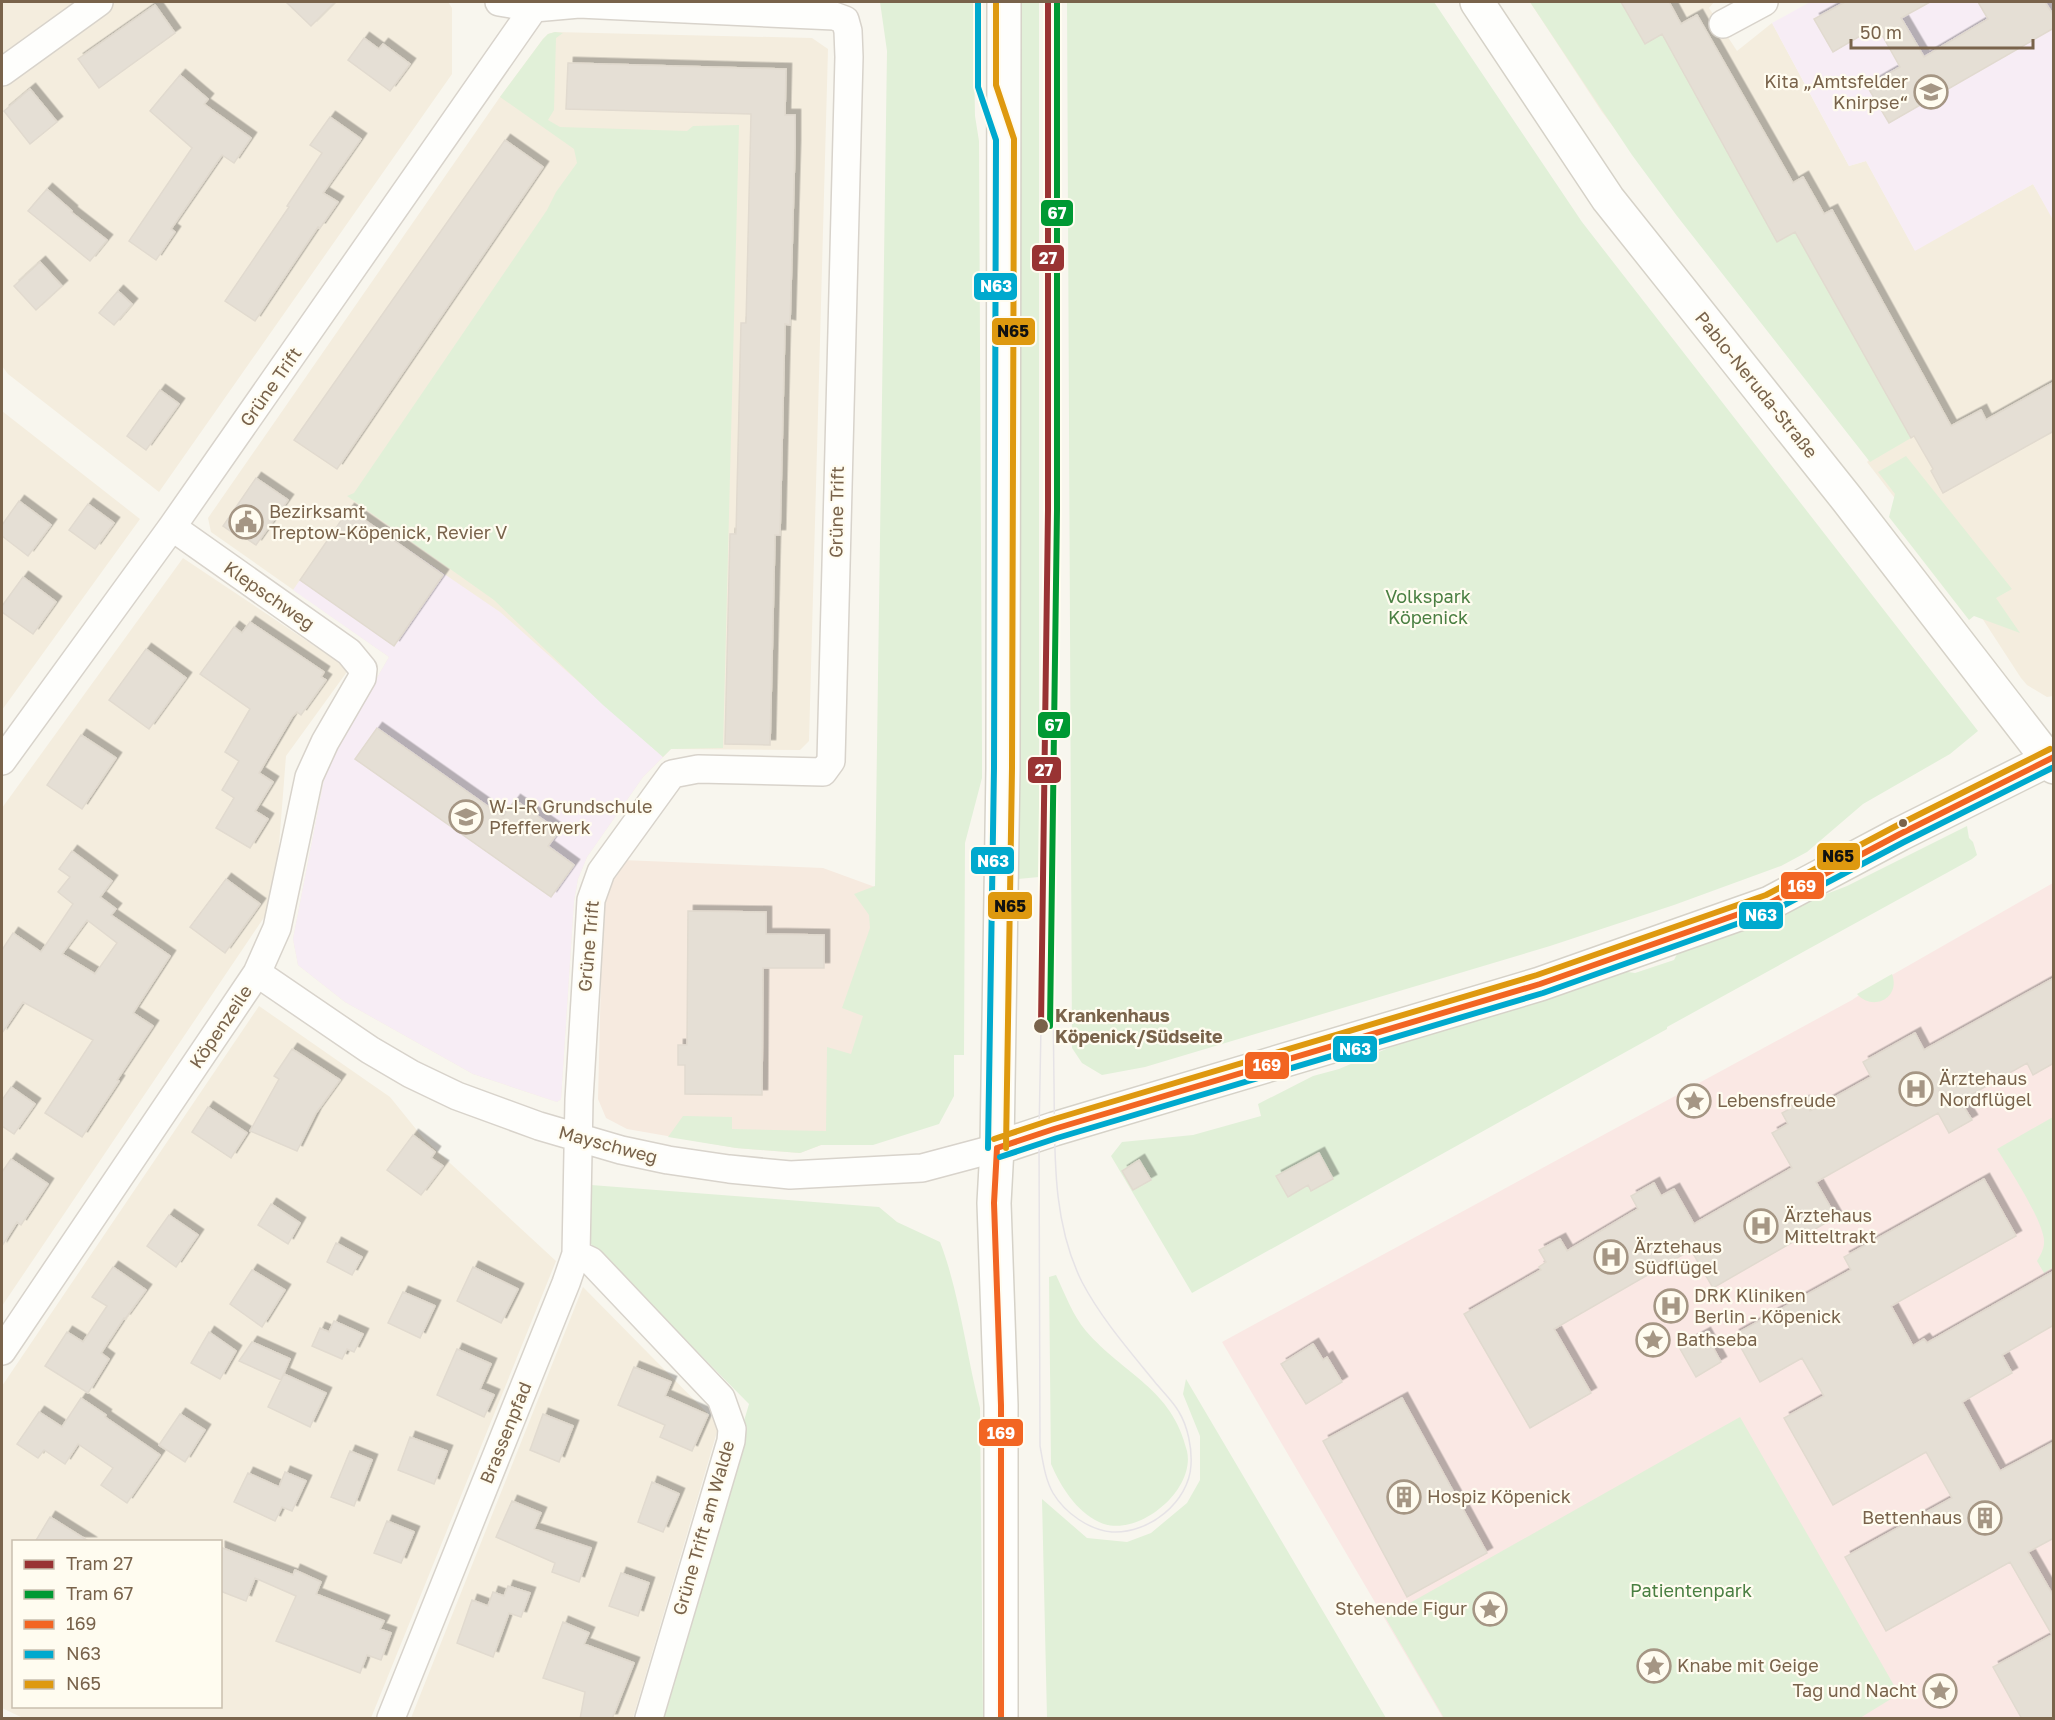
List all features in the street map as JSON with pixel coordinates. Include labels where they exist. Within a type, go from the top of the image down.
[{"type":"main road","points":[[987,2],[987,86],[1005,139]]},
{"type":"main road","points":[[1001,1719],[1001,1404],[994,1203],[997,1148],[1003,768],[1004,2]]},
{"type":"main road","name":"Pablo-Neruda-Straße","points":[[1477,2],[1608,199],[2052,761]]},
{"type":"main road","points":[[997,1148],[1540,984],[1759,907],[2052,761]]},
{"type":"street","points":[[2,72],[99,2]]},
{"type":"street","points":[[498,2],[536,5]]},
{"type":"street","points":[[1723,24],[1764,2]]},
{"type":"street","name":"Grüne Trift","points":[[2,761],[172,527],[536,5],[579,4],[834,16],[845,20],[849,42],[831,761],[823,772],[702,769],[672,774],[601,872],[591,900],[578,1138]]},
{"type":"street","name":"Klepschweg","points":[[172,527],[349,652],[363,669]]},
{"type":"street","name":"Köpenzeile","points":[[2,1351],[257,974],[277,928],[309,777],[325,742],[362,678],[363,669]]},
{"type":"street","name":"Mayschweg","points":[[257,974],[405,1071],[457,1096],[578,1138],[668,1160],[729,1169],[790,1174],[922,1168],[997,1148]]},
{"type":"street","name":"Brassenpfad","points":[[391,1719],[576,1254],[578,1138]]},
{"type":"street","name":"Grüne Trift am Walde","points":[[576,1254],[591,1261],[722,1398],[732,1429],[731,1441],[649,1719]]},
{"type":"shaded area","points":[[2,2],[81,2],[2,60]]},
{"type":"shaded area","points":[[116,2],[448,2],[452,8],[452,74],[159,492],[8,374],[2,366],[2,86]]},
{"type":"shaded area","points":[[1530,2],[1714,2],[1709,8],[1737,51],[1772,23],[1849,166],[1866,161],[1915,250],[2033,184],[2054,220],[2053,696],[2047,697],[2027,685],[2021,678],[1954,575],[1867,462],[1869,460],[1602,112]]},
{"type":"shaded area","name":"Kita „Amtsfelder Knirpse“","points":[[1810,2],[2053,2],[2053,220],[2033,184],[1915,251],[1866,161],[1849,166],[1772,23]]},
{"type":"shaded area","points":[[555,32],[812,38],[828,49],[809,741],[800,750],[671,749],[643,777],[587,857],[578,879],[574,901],[561,1099],[557,1102],[473,1074],[345,1002],[298,965],[293,939],[327,764],[389,657],[211,532],[208,518],[500,97],[543,39]]},
{"type":"shaded area","points":[[2,411],[140,519],[2,710]]},
{"type":"shaded area","name":"W-I-R Grundschule Pfefferwerk","points":[[349,509],[500,612],[663,757],[643,777],[587,857],[578,879],[574,901],[561,1099],[557,1102],[473,1074],[345,1002],[298,965],[293,939],[327,764],[389,657],[293,590]]},
{"type":"shaded area","points":[[183,558],[349,669],[286,756],[278,858],[265,916],[2,1306],[2,808]]},
{"type":"shaded area","points":[[622,860],[823,868],[875,887],[873,1145],[821,1145],[800,1153],[736,1148],[627,1129],[606,1118],[598,1099],[603,898]]},
{"type":"shaded area","name":"DRK Kliniken Berlin - Köpenick","points":[[2053,883],[2053,1718],[1443,1718],[1222,1342],[1852,1000]]},
{"type":"shaded area","points":[[259,1006],[390,1097],[424,1139],[556,1261],[371,1718],[23,1718],[2,1708],[2,1386]]},
{"type":"shaded area","points":[[583,1287],[719,1425],[633,1718],[411,1718]]},
{"type":"green space","points":[[880,2],[973,2],[975,116],[979,141],[982,778],[965,843],[964,1055],[954,1055],[954,1096],[939,1124],[873,1145],[821,1145],[800,1153],[736,1148],[668,1137],[683,1116],[732,1117],[732,1129],[826,1131],[827,1047],[851,1054],[863,1016],[842,1008],[870,928],[869,915],[854,894],[875,886],[887,51]]},
{"type":"green space","points":[[1019,2],[1039,2],[1039,877],[1018,879]]},
{"type":"green space","name":"Volkspark Köpenick","points":[[1067,2],[1434,2],[1582,222],[1978,731],[1950,754],[1863,804],[1807,852],[1781,866],[1674,905],[1550,946],[1145,1067],[1102,1075],[1082,1063],[1072,1048]]},
{"type":"green space","points":[[1530,2],[1621,2],[1645,43],[1662,34],[1777,242],[1795,232],[1911,438],[1870,462],[1677,216],[1632,155]]},
{"type":"green space","points":[[555,32],[563,33],[556,38],[554,110],[548,120],[560,127],[687,131],[693,126],[739,125],[723,748],[671,749],[663,757],[603,705],[494,600],[347,496],[354,493],[577,163],[574,149],[500,97],[543,39]]},
{"type":"green space","points":[[1906,456],[2012,589],[1996,598],[2020,633],[1974,616],[1969,620],[1889,517],[1895,494],[1878,472]]},
{"type":"green space","points":[[1967,826],[1969,838],[1973,842],[1977,855],[1972,859],[1192,1293],[1111,1156],[1122,1142],[1193,1135],[1261,1116],[1258,1104],[1313,1076],[1339,1069],[1445,1024],[1621,971],[1635,973],[1674,960],[1677,954],[1685,949],[1847,886]]},
{"type":"green space","points":[[1892,974],[1893,990],[1884,1000],[1870,1002],[1857,994]]},
{"type":"green space","points":[[2053,1117],[2053,1267],[2044,1273],[2037,1261],[2044,1243],[2039,1223],[1997,1149]]},
{"type":"green space","points":[[591,1185],[879,1207],[897,1222],[940,1242],[958,1303],[980,1408],[983,1718],[656,1718],[749,1404],[587,1240]]},
{"type":"green space","points":[[1056,1275],[1081,1325],[1158,1397],[1180,1430],[1187,1451],[1187,1466],[1182,1482],[1173,1496],[1145,1518],[1130,1524],[1114,1526],[1099,1522],[1083,1512],[1059,1481],[1051,1464],[1049,1277]]},
{"type":"green space","points":[[1186,1379],[1386,1718],[1047,1718],[1042,1499],[1087,1538],[1127,1542],[1151,1533],[1187,1503],[1200,1480],[1200,1436],[1183,1394]]},
{"type":"green space","name":"Patientenpark","points":[[1740,1417],[1899,1694],[1860,1718],[1444,1718],[1385,1617]]},
{"type":"building","points":[[286,2],[335,2],[311,26]]},
{"type":"building","points":[[1621,2],[1669,2],[1681,24],[1697,15],[1793,183],[1803,177],[1824,214],[1832,210],[1951,426],[1981,410],[1986,420],[2054,382],[2054,431],[1943,493],[1931,471],[1933,469],[1914,436],[1911,438],[1795,232],[1777,242],[1662,34],[1645,44]]},
{"type":"building","points":[[1845,2],[1930,2],[1901,18],[1924,57],[1988,19],[1978,2],[2045,2],[2054,16],[2054,28],[1889,123],[1867,86],[1900,67],[1877,26],[1833,52],[1814,19]]},
{"type":"building","points":[[155,5],[175,33],[99,88],[78,59]]},
{"type":"building","points":[[364,38],[379,49],[383,44],[410,64],[390,91],[348,60]]},
{"type":"building","points":[[568,63],[786,69],[785,115],[795,115],[795,147],[790,325],[785,324],[780,535],[775,535],[770,745],[725,744],[730,534],[736,534],[741,323],[746,323],[751,114],[566,109]]},
{"type":"building","points":[[180,75],[208,99],[204,104],[251,138],[234,163],[222,155],[171,229],[175,232],[156,260],[129,241],[192,148],[150,111]]},
{"type":"building","points":[[30,89],[57,122],[30,144],[4,111]]},
{"type":"building","points":[[330,117],[361,139],[323,193],[338,202],[320,228],[318,227],[255,321],[225,301],[289,207],[287,206],[322,153],[310,145]]},
{"type":"building","points":[[505,140],[543,167],[337,469],[294,440]]},
{"type":"building","points":[[47,189],[71,212],[107,240],[90,261],[28,211]]},
{"type":"building","points":[[40,262],[62,286],[36,310],[14,286]]},
{"type":"building","points":[[118,291],[132,304],[114,325],[99,313]]},
{"type":"building","points":[[160,390],[179,404],[146,450],[127,436]]},
{"type":"building","points":[[256,478],[288,500],[256,545],[223,526]]},
{"type":"building","points":[[19,501],[51,525],[28,556],[2,536],[2,525]]},
{"type":"building","points":[[88,504],[114,523],[95,549],[69,530]]},
{"type":"building","points":[[349,509],[443,575],[394,646],[300,580]]},
{"type":"building","points":[[23,577],[56,602],[33,634],[2,612],[2,606]]},
{"type":"building","points":[[250,622],[324,672],[321,677],[326,680],[301,715],[297,712],[292,717],[259,773],[273,782],[255,811],[268,819],[250,848],[216,828],[234,798],[222,790],[239,761],[225,752],[250,709],[200,674],[234,627],[242,633]]},
{"type":"building","points":[[146,649],[186,678],[149,729],[109,700]]},
{"type":"building","points":[[377,728],[503,817],[515,800],[559,831],[548,846],[574,865],[551,897],[355,759]]},
{"type":"building","points":[[81,735],[116,758],[82,809],[47,785]]},
{"type":"building","points":[[72,851],[112,881],[100,897],[116,909],[111,915],[170,956],[133,1013],[153,1026],[82,1137],[45,1113],[93,1040],[23,1002],[2,1033],[2,950],[13,933],[41,952],[73,904],[58,892],[70,877],[59,869]],"holes":[[[87,920],[117,943],[95,974],[62,954]]]},
{"type":"building","points":[[226,879],[260,904],[225,953],[190,927]]},
{"type":"building","points":[[688,911],[766,912],[766,934],[824,935],[824,968],[763,968],[762,1095],[685,1094],[685,1065],[678,1065],[678,1045],[687,1045]]},
{"type":"building","points":[[2054,978],[2054,1063],[2033,1075],[2027,1063],[1960,1101],[1972,1120],[1949,1133],[1938,1113],[1816,1182],[1836,1217],[1713,1288],[1691,1250],[1554,1329],[1591,1393],[1530,1428],[1464,1314],[1541,1270],[1539,1267],[1546,1262],[1539,1250],[1560,1239],[1567,1251],[1638,1209],[1631,1196],[1654,1183],[1661,1196],[1674,1189],[1694,1224],[1792,1168],[1772,1133],[1788,1124],[1782,1113],[1804,1101],[1810,1111],[1871,1077],[1863,1062],[1915,1033],[1924,1050]]},
{"type":"building","points":[[292,1049],[340,1080],[316,1113],[297,1151],[250,1131],[279,1079],[274,1076]]},
{"type":"building","points":[[11,1087],[35,1104],[14,1134],[2,1126],[2,1100]]},
{"type":"building","points":[[208,1107],[247,1133],[231,1158],[192,1132]]},
{"type":"building","points":[[413,1135],[435,1152],[431,1158],[443,1166],[421,1195],[387,1170]]},
{"type":"building","points":[[1319,1153],[1333,1179],[1311,1191],[1308,1185],[1288,1197],[1276,1176]]},
{"type":"building","points":[[11,1159],[48,1184],[21,1225],[17,1222],[2,1246],[2,1172]]},
{"type":"building","points":[[1139,1160],[1151,1180],[1133,1190],[1122,1171]]},
{"type":"building","points":[[1984,1179],[2016,1236],[1891,1306],[1913,1346],[1924,1339],[1927,1343],[2054,1271],[2054,1325],[2002,1355],[2012,1373],[1962,1402],[2000,1471],[2054,1442],[2054,1538],[2028,1552],[2054,1597],[2054,1719],[2022,1719],[1993,1667],[2052,1635],[2010,1562],[1886,1631],[1845,1557],[1952,1498],[1926,1452],[1833,1505],[1784,1418],[1824,1396],[1802,1358],[1760,1382],[1734,1335],[1851,1270],[1844,1257]]},
{"type":"building","points":[[271,1204],[300,1223],[288,1244],[258,1225]]},
{"type":"building","points":[[169,1215],[198,1235],[176,1267],[147,1246]]},
{"type":"building","points":[[336,1243],[362,1257],[352,1275],[327,1262]]},
{"type":"building","points":[[113,1267],[146,1290],[101,1353],[109,1359],[88,1393],[45,1366],[67,1332],[83,1342],[107,1306],[92,1297]]},
{"type":"building","points":[[473,1267],[518,1289],[501,1323],[457,1301]]},
{"type":"building","points":[[252,1270],[285,1290],[262,1327],[230,1304]]},
{"type":"building","points":[[403,1292],[435,1306],[420,1338],[388,1323]]},
{"type":"building","points":[[334,1321],[363,1334],[354,1352],[347,1349],[342,1359],[312,1346],[320,1328],[329,1332]]},
{"type":"building","points":[[209,1332],[236,1351],[220,1379],[191,1363]]},
{"type":"building","points":[[1705,1333],[1721,1362],[1696,1377],[1679,1347]]},
{"type":"building","points":[[252,1342],[290,1359],[281,1380],[239,1361]]},
{"type":"building","points":[[1313,1344],[1323,1360],[1327,1357],[1342,1382],[1306,1404],[1281,1364]]},
{"type":"building","points":[[457,1349],[491,1364],[480,1389],[494,1395],[484,1417],[437,1395]]},
{"type":"building","points":[[634,1367],[671,1382],[665,1396],[708,1415],[692,1451],[660,1437],[665,1425],[618,1405]]},
{"type":"building","points":[[284,1374],[326,1393],[310,1427],[268,1407]]},
{"type":"building","points":[[81,1398],[160,1455],[127,1503],[101,1485],[113,1468],[78,1444],[65,1464],[44,1450],[38,1458],[17,1444],[39,1412],[62,1427]]},
{"type":"building","name":"Hospiz Köpenick","points":[[1402,1398],[1487,1553],[1407,1597],[1323,1441]]},
{"type":"building","points":[[180,1414],[205,1430],[185,1462],[159,1445]]},
{"type":"building","points":[[543,1414],[573,1426],[559,1462],[530,1450]]},
{"type":"building","points":[[410,1437],[447,1451],[434,1484],[398,1470]]},
{"type":"building","points":[[350,1451],[372,1460],[354,1506],[331,1497]]},
{"type":"building","points":[[285,1472],[306,1481],[292,1511],[282,1507],[275,1521],[234,1502],[248,1473],[279,1487]]},
{"type":"building","points":[[652,1482],[679,1494],[663,1532],[638,1522]]},
{"type":"building","points":[[512,1501],[541,1513],[534,1529],[591,1548],[579,1582],[552,1572],[555,1563],[496,1537]]},
{"type":"building","points":[[50,1517],[87,1540],[36,1540]]},
{"type":"building","points":[[387,1521],[414,1532],[401,1563],[374,1553]]},
{"type":"building","points":[[222,1548],[293,1575],[295,1570],[321,1582],[316,1594],[384,1621],[380,1629],[391,1633],[381,1660],[367,1655],[360,1673],[276,1641],[296,1596],[255,1578],[246,1601],[222,1592]]},
{"type":"building","points":[[621,1573],[649,1583],[638,1616],[609,1606]]},
{"type":"building","points":[[508,1586],[530,1593],[521,1617],[509,1613],[493,1657],[457,1643],[472,1600],[488,1606],[493,1592],[504,1596]]},
{"type":"building","points":[[563,1622],[589,1633],[584,1644],[634,1663],[612,1719],[580,1719],[585,1692],[543,1678]]},
{"type":"tram line","name":"27","points":[[1041,1026],[1048,510],[1048,2]]},
{"type":"tram line","name":"67","points":[[1050,1026],[1057,510],[1057,2]]},
{"type":"tram line","points":[[1041,1026],[1040,1446],[1048,1482],[1053,1493],[1071,1514],[1103,1531],[1126,1531],[1140,1528],[1153,1521],[1175,1503],[1189,1479],[1191,1452],[1187,1431],[1179,1412],[1106,1321],[1082,1282],[1065,1234],[1055,1158],[1053,892]]},
{"type":"transit line","name":"N63","points":[[978,2],[978,87],[996,140],[994,768],[988,1148]]},
{"type":"transit line","name":"N65","points":[[996,2],[996,85],[1014,139],[1012,768],[1006,1148]]},
{"type":"transit line","name":"N65","points":[[994,1139],[1537,975],[1766,895],[1896,826],[2050,749]]},
{"type":"transit line","name":"169","points":[[997,1148],[1540,984],[1770,903],[1900,834],[2054,757]]},
{"type":"transit line","name":"N63","points":[[1000,1157],[1543,993],[1773,911],[2052,768]]},
{"type":"transit line","name":"169","points":[[997,1148],[994,1203],[1001,1405],[1001,1718]]},
{"type":"place","name":"Kita „Amtsfelder Knirpse“","points":[[1931,92]]},
{"type":"place","name":"Bezirksamt Treptow-Köpenick, Revier V","points":[[246,522]]},
{"type":"place","name":"W-I-R Grundschule Pfefferwerk","points":[[466,817]]},
{"type":"place","name":"Krankenhaus Köpenick/Südseite","points":[[1041,1026]]},
{"type":"place","name":"Ärztehaus Nordflügel","points":[[1916,1089]]},
{"type":"place","name":"Lebensfreude","points":[[1694,1101]]},
{"type":"place","name":"Ärztehaus Mitteltrakt","points":[[1761,1226]]},
{"type":"place","name":"Ärztehaus Südflügel","points":[[1611,1257]]},
{"type":"place","name":"DRK Kliniken Berlin - Köpenick","points":[[1671,1306]]},
{"type":"place","name":"Bathseba","points":[[1653,1340]]},
{"type":"place","name":"Hospiz Köpenick","points":[[1404,1497]]},
{"type":"place","name":"Bettenhaus","points":[[1985,1518]]},
{"type":"place","name":"Stehende Figur","points":[[1490,1609]]},
{"type":"place","name":"Knabe mit Geige","points":[[1654,1666]]},
{"type":"place","name":"Tag und Nacht","points":[[1940,1691]]}]
